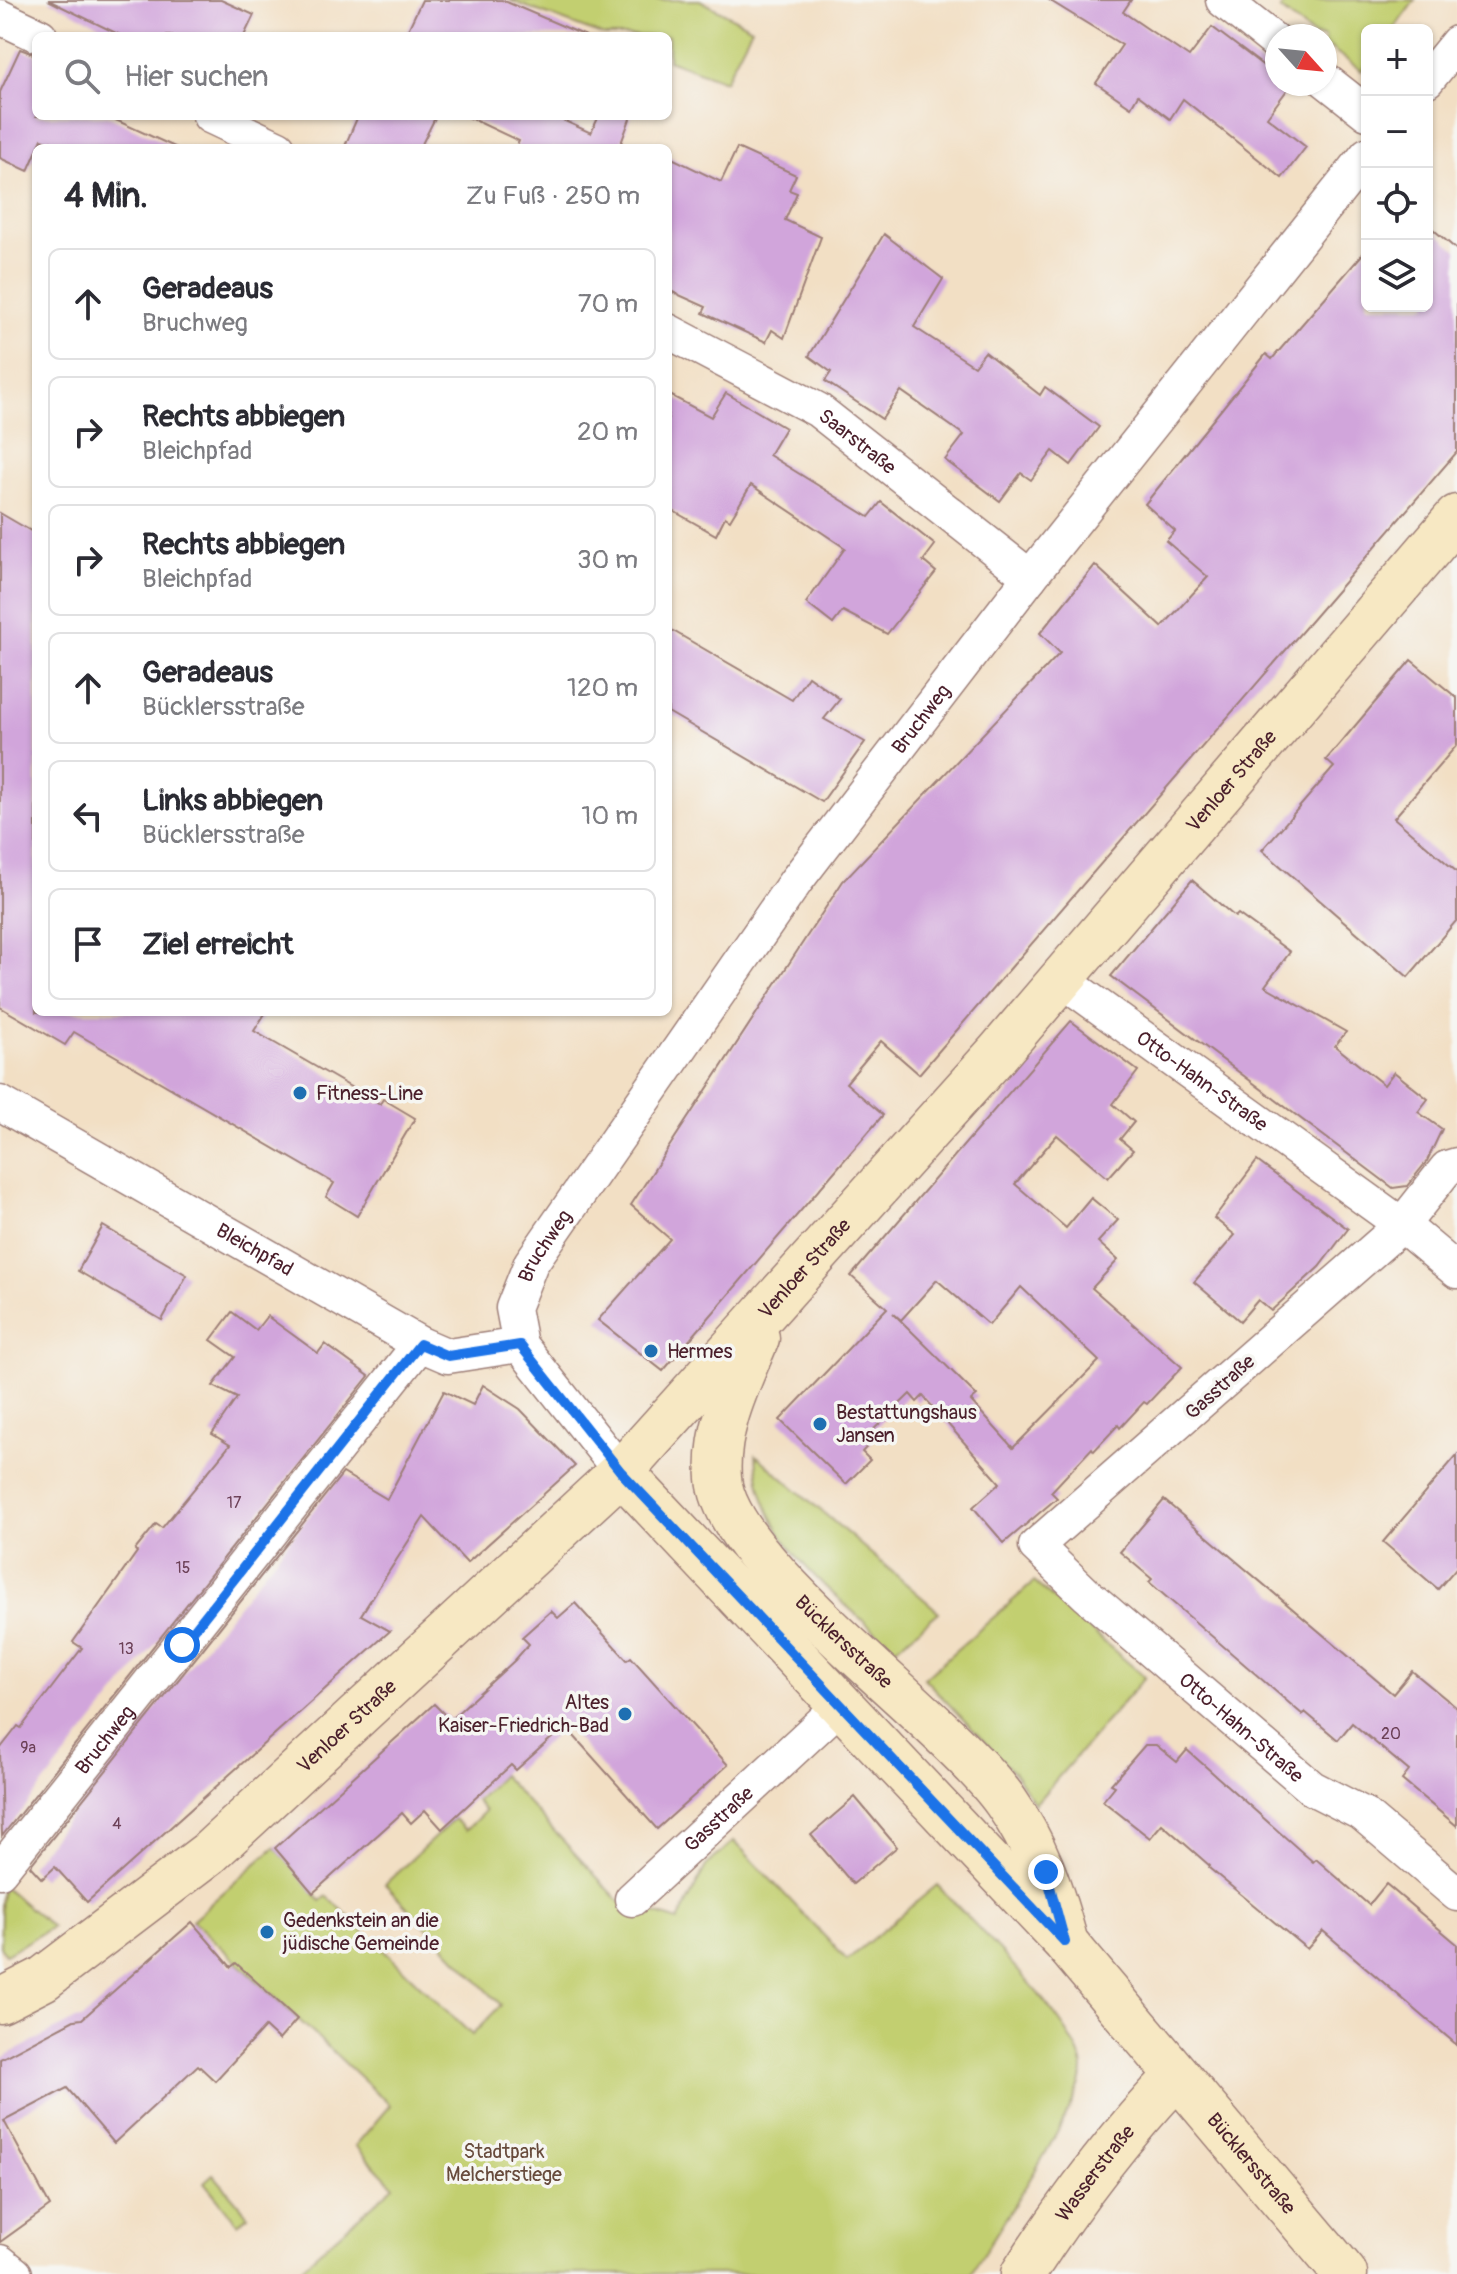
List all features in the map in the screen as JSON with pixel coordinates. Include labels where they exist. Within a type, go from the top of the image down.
[{"type":"main road","name":"Venloer Straße","points":[[0,2001],[43,1979],[209,1853],[621,1472],[766,1314],[1061,979],[1457,517]]},
{"type":"main road","name":"Bücklersstraße","points":[[766,1314],[723,1423],[719,1479],[737,1528],[795,1594],[909,1702],[1005,1801],[1046,1872],[1065,1942]]},
{"type":"main road","name":"Bücklersstraße","points":[[621,1472],[839,1707],[1065,1942],[1345,2274]]},
{"type":"main road","name":"Wasserstraße","points":[[1023,2274],[1069,2203],[1122,2133],[1176,2077]]},
{"type":"street","points":[[1223,0],[1265,33]]},
{"type":"street","points":[[0,17],[32,32]]},
{"type":"street","points":[[1433,73],[1457,43]]},
{"type":"street","points":[[1337,89],[1361,108]]},
{"type":"street","points":[[218,120],[270,144]]},
{"type":"street","name":"Bruchweg","points":[[520,1345],[513,1308],[531,1263],[664,1069],[815,858],[1030,577],[1361,163]]},
{"type":"street","name":"Saarstraße","points":[[672,333],[818,410],[1030,577]]},
{"type":"street","name":"Otto-Hahn-Straße","points":[[1061,979],[1402,1225],[1457,1271]]},
{"type":"street","name":"Bleichpfad","points":[[0,1103],[420,1344],[448,1356],[520,1345]]},
{"type":"street","name":"Gasstraße","points":[[1036,1546],[1175,1428],[1402,1225],[1454,1160]]},
{"type":"street","name":"Bruchweg","points":[[0,1871],[420,1344]]},
{"type":"street","points":[[520,1345],[621,1472]]},
{"type":"street","name":"Otto-Hahn-Straße","points":[[1036,1546],[1086,1594],[1312,1788],[1363,1814],[1457,1894]]},
{"type":"street","name":"Gasstraße","points":[[632,1899],[839,1707]]},
{"type":"street","points":[[0,2262],[15,2274]]},
{"type":"green space","points":[[509,0],[700,0],[752,28],[725,81],[672,61],[672,32],[593,32]]},
{"type":"green space","points":[[1287,0],[1415,0],[1397,24],[1361,24],[1361,70],[1337,53],[1337,24],[1299,24],[1280,9]]},
{"type":"green space","points":[[756,1455],[939,1612],[895,1649],[825,1587],[785,1541],[760,1487]]},
{"type":"green space","points":[[1034,1582],[1145,1677],[1035,1804],[1015,1774],[924,1678]]},
{"type":"green space","name":"Stadtpark Melcherstiege","points":[[502,1775],[619,1901],[678,1921],[706,1866],[734,1841],[847,1960],[937,1885],[997,1947],[1065,2029],[1078,2052],[1083,2070],[1079,2087],[1053,2140],[971,2274],[294,2274],[394,2186],[355,2146],[390,2105],[192,1920],[275,1847],[321,1901],[327,1896],[472,2035],[501,2005],[385,1884],[454,1819],[466,1830],[485,1811],[476,1801]]},
{"type":"green space","points":[[2,1885],[52,1927],[6,1954],[0,1947]]},
{"type":"green space","points":[[213,2174],[248,2215],[238,2224],[204,2182]]},
{"type":"building","points":[[48,0],[221,0],[254,15],[246,32],[114,32]]},
{"type":"building","points":[[422,0],[502,0],[577,32],[407,32]]},
{"type":"building","points":[[1049,0],[1131,0],[1123,12],[1189,57],[1212,27],[1265,67],[1265,96],[1283,96],[1267,117],[1306,147],[1282,178],[1183,99],[1170,119],[1138,95],[1131,107],[1096,83],[1122,45]]},
{"type":"building","points":[[20,49],[32,54],[32,120],[116,120],[168,144],[58,144],[42,139],[40,144],[32,144],[32,162],[28,171],[0,158],[0,92]]},
{"type":"building","points":[[356,120],[434,120],[422,144],[346,144]]},
{"type":"building","points":[[474,120],[563,120],[591,133],[597,120],[630,120],[621,144],[518,144],[519,141]]},
{"type":"building","points":[[737,148],[796,175],[789,190],[797,193],[785,220],[821,237],[784,338],[772,330],[766,342],[703,313],[706,307],[672,292],[672,158],[721,182]]},
{"type":"building","points":[[1433,229],[1457,250],[1457,452],[919,1074],[881,1041],[846,1083],[883,1115],[663,1371],[598,1320],[670,1239],[631,1205],[843,881],[1060,653],[1040,633],[1095,565],[1162,627],[1208,577],[1166,541],[1175,531],[1145,504],[1266,354],[1272,359],[1361,256],[1361,312],[1433,312]]},
{"type":"building","points":[[884,234],[943,279],[914,327],[974,366],[985,352],[1040,395],[1045,387],[1099,427],[1071,465],[1053,451],[1031,480],[1021,473],[1000,501],[945,460],[964,435],[901,391],[882,419],[825,381],[831,372],[809,356]]},
{"type":"building","points":[[726,393],[785,428],[769,455],[869,517],[881,502],[935,545],[923,561],[936,572],[887,634],[843,611],[833,624],[806,603],[845,548],[751,485],[730,520],[725,517],[716,535],[672,510],[672,396],[711,417]]},
{"type":"building","points":[[0,513],[32,532],[32,1016],[263,1016],[254,1031],[380,1104],[383,1099],[415,1118],[357,1216],[326,1197],[334,1183],[74,1032],[65,1045],[0,1007]]},
{"type":"building","points":[[672,630],[792,700],[808,676],[840,699],[824,719],[865,742],[822,802],[672,714]]},
{"type":"building","points":[[1411,660],[1457,698],[1457,745],[1394,818],[1457,872],[1457,920],[1408,977],[1262,850],[1334,767],[1326,760]]},
{"type":"building","points":[[1192,880],[1235,917],[1238,914],[1290,952],[1265,986],[1346,1032],[1335,1046],[1384,1085],[1394,1072],[1428,1099],[1418,1112],[1442,1129],[1427,1161],[1407,1186],[1393,1188],[1111,976]]},
{"type":"building","points":[[1071,1021],[1138,1071],[1113,1104],[1134,1122],[1120,1139],[1133,1150],[1108,1178],[1057,1135],[1015,1184],[1066,1228],[1091,1198],[1118,1220],[1098,1242],[1118,1260],[1092,1288],[1182,1367],[1147,1404],[1144,1402],[1120,1428],[1118,1425],[1094,1451],[1092,1448],[1051,1492],[1057,1498],[1004,1543],[973,1507],[1000,1483],[923,1396],[917,1402],[910,1394],[868,1435],[873,1440],[862,1452],[870,1460],[846,1484],[780,1420],[887,1308],[851,1276]],"holes":[[[937,1280],[989,1325],[1021,1287],[1099,1361],[1013,1448],[971,1401],[977,1396],[893,1313],[901,1320]]]},
{"type":"building","points":[[1257,1161],[1348,1229],[1319,1267],[1271,1311],[1258,1300],[1240,1321],[1194,1282],[1235,1235],[1214,1218]]},
{"type":"building","points":[[103,1226],[187,1275],[162,1320],[78,1271]]},
{"type":"building","points":[[232,1312],[256,1330],[267,1316],[318,1353],[325,1344],[369,1376],[2,1836],[0,1749],[18,1726],[21,1728],[82,1648],[73,1642],[137,1552],[135,1550],[156,1524],[162,1528],[230,1445],[212,1434],[237,1398],[213,1386],[235,1357],[211,1340]]},
{"type":"building","points":[[483,1385],[520,1409],[575,1466],[467,1563],[424,1517],[361,1615],[390,1631],[87,1902],[55,1867],[42,1879],[30,1866],[343,1473],[387,1499],[444,1391],[473,1405]]},
{"type":"building","points":[[1457,1455],[1457,1567],[1438,1589],[1383,1542]]},
{"type":"building","points":[[1164,1500],[1393,1694],[1412,1671],[1457,1708],[1457,1826],[1402,1780],[1409,1771],[1352,1723],[1338,1740],[1305,1712],[1303,1715],[1149,1582],[1152,1579],[1120,1552]]},
{"type":"building","points":[[575,1603],[627,1660],[631,1657],[728,1765],[657,1829],[565,1726],[516,1770],[511,1765],[442,1829],[425,1810],[411,1823],[402,1813],[313,1893],[275,1848],[434,1704],[450,1720],[529,1644],[522,1637],[551,1611],[558,1618]]},
{"type":"building","points":[[1145,1745],[1156,1745],[1177,1762],[1187,1750],[1313,1862],[1316,1859],[1369,1905],[1386,1884],[1457,1944],[1457,2045],[1323,1931],[1307,1949],[1209,1868],[1162,1824],[1150,1838],[1103,1801],[1115,1786],[1111,1784]]},
{"type":"building","points":[[855,1797],[897,1847],[853,1884],[811,1835]]},
{"type":"building","points":[[192,1922],[231,1967],[236,1963],[297,2019],[279,2040],[265,2027],[215,2081],[198,2065],[114,2143],[67,2088],[4,2121],[50,2206],[0,2242],[0,2059],[74,2020],[82,2019]]},
{"type":"place","name":"Fitness-Line","points":[[300,1093]]},
{"type":"place","name":"Hermes","points":[[651,1351]]},
{"type":"place","name":"Bestattungshaus Jansen","points":[[820,1424]]},
{"type":"place","name":"Altes Kaiser-Friedrich-Bad","points":[[625,1714]]},
{"type":"place","name":"Gedenkstein an die jüdische Gemeinde","points":[[267,1932]]},
{"type":"route","points":[[182,1645],[420,1344],[448,1356],[520,1345],[621,1472],[839,1707],[1065,1942],[1046,1872]]}]
